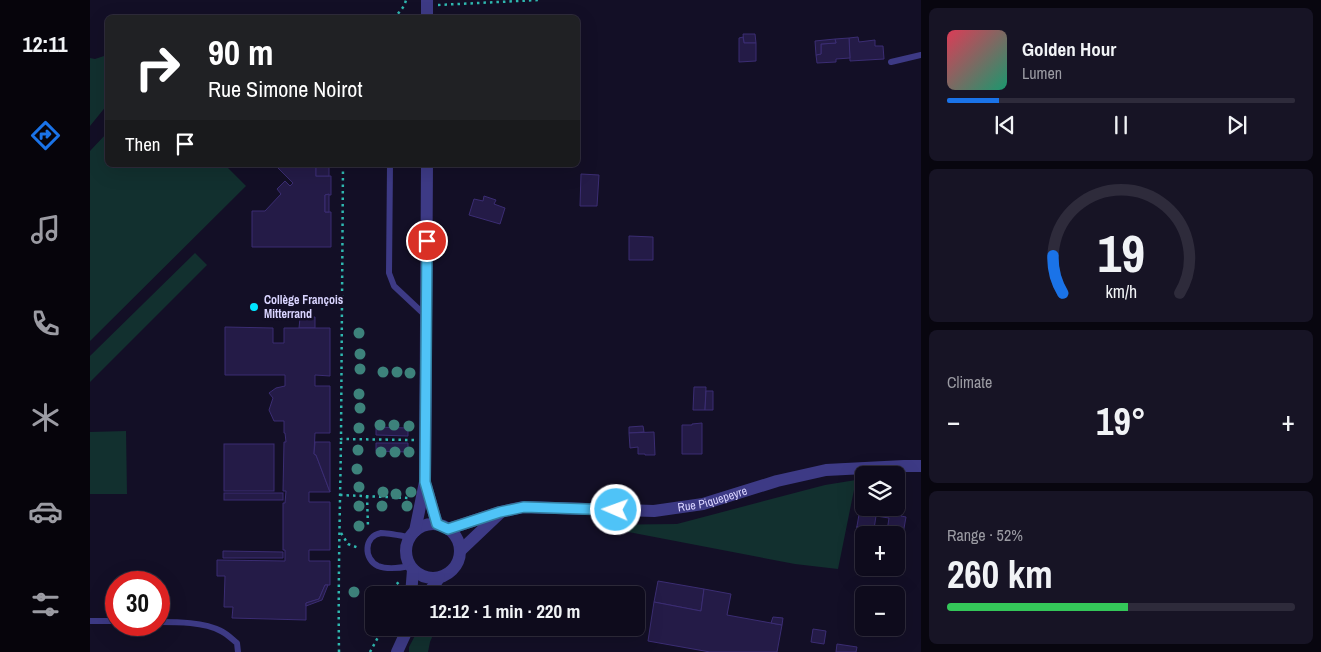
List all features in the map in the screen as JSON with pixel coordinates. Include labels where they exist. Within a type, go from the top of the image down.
[{"type":"street","points":[[428,15],[432,3]]},
{"type":"street","points":[[425,482],[442,527],[454,535],[460,551],[454,568],[438,578],[421,576],[412,568],[405,552],[406,544],[412,534],[425,482],[427,167]]},
{"type":"street","name":"Rue Piquepeyre","points":[[412,534],[421,526],[429,524],[442,527],[524,507],[654,511],[703,504],[777,481],[826,470],[921,466]]},
{"type":"street","points":[[460,551],[500,512]]},
{"type":"street","points":[[411,586],[412,568]]},
{"type":"street","points":[[433,586],[438,578]]},
{"type":"street","points":[[397,652],[404,636]]},
{"type":"lane","points":[[891,62],[921,55]]},
{"type":"lane","points":[[390,167],[389,272],[394,286],[426,317]]},
{"type":"lane","points":[[412,534],[381,533],[374,537],[366,551],[370,560],[378,566],[396,569],[412,568]]},
{"type":"lane","points":[[90,621],[105,621]]},
{"type":"lane","points":[[170,622],[206,626],[221,631],[237,643],[238,652]]},
{"type":"path","points":[[432,3],[538,0]]},
{"type":"path","points":[[396,15],[405,2],[411,5]]},
{"type":"path","points":[[338,652],[343,167]]},
{"type":"path","points":[[341,439],[425,441]]},
{"type":"path","points":[[340,495],[413,498]]},
{"type":"path","points":[[367,496],[368,529]]},
{"type":"path","points":[[340,532],[348,544],[366,551]]},
{"type":"path","points":[[394,586],[401,580]]},
{"type":"path","points":[[370,652],[379,636]]},
{"type":"green space","points":[[105,56],[105,107],[90,126],[90,58],[95,59]]},
{"type":"green space","points":[[105,135],[105,167],[227,167],[246,186],[90,341],[90,151]]},
{"type":"green space","points":[[195,253],[207,265],[90,382],[90,356]]},
{"type":"green space","points":[[126,431],[127,494],[90,494],[90,432]]},
{"type":"green space","points":[[855,480],[838,569],[795,564],[592,525],[677,524],[825,485]]},
{"type":"green space","points":[[415,636],[433,636],[428,652],[409,652],[409,647]]},
{"type":"building","points":[[743,34],[755,34],[756,43],[744,43]]},
{"type":"building","points":[[743,37],[744,43],[756,43],[756,61],[739,62],[739,38]]},
{"type":"building","points":[[858,37],[859,42],[875,40],[875,46],[883,46],[884,59],[850,61],[849,38]]},
{"type":"building","points":[[849,38],[850,58],[836,59],[836,62],[817,63],[816,55],[821,54],[821,44],[836,43],[835,39]]},
{"type":"building","points":[[835,39],[836,43],[821,44],[821,54],[816,55],[815,41]]},
{"type":"building","points":[[277,167],[316,167],[316,176],[331,176],[331,195],[325,195],[325,212],[331,212],[331,247],[252,247],[252,211],[265,211],[281,194],[277,189],[285,181],[290,186],[293,183]]},
{"type":"building","points":[[316,167],[329,167],[329,176],[316,176]]},
{"type":"building","points":[[581,174],[599,175],[597,206],[580,206]]},
{"type":"building","points":[[329,194],[329,212],[325,212],[325,195]]},
{"type":"building","points":[[484,196],[496,200],[494,204],[505,208],[500,224],[469,215],[474,199],[483,201]]},
{"type":"building","points":[[629,236],[653,237],[653,260],[629,260]]},
{"type":"building","points":[[315,317],[315,328],[299,328],[300,318]]},
{"type":"building","points":[[225,327],[273,328],[273,343],[284,343],[284,328],[330,328],[330,376],[315,375],[315,386],[330,386],[330,433],[315,433],[314,454],[330,492],[309,492],[309,502],[330,502],[330,550],[309,550],[309,561],[330,561],[330,585],[325,585],[319,599],[306,603],[306,620],[232,618],[233,607],[224,607],[225,576],[217,576],[217,560],[285,561],[285,550],[283,550],[283,503],[285,503],[286,491],[283,491],[284,442],[286,442],[284,421],[274,421],[269,410],[273,398],[269,393],[276,388],[285,386],[285,375],[225,375]]},
{"type":"building","points":[[694,387],[706,387],[705,410],[693,410]]},
{"type":"building","points":[[706,391],[713,391],[713,410],[705,410]]},
{"type":"building","points":[[702,423],[702,454],[682,454],[682,425]]},
{"type":"building","points":[[643,426],[644,432],[629,433],[629,427]]},
{"type":"building","points":[[376,427],[408,428],[408,436],[376,435]]},
{"type":"building","points":[[654,432],[655,455],[638,454],[638,447],[630,448],[629,433]]},
{"type":"building","points":[[315,442],[330,442],[330,492],[314,454]]},
{"type":"building","points":[[376,443],[408,443],[408,452],[376,451]]},
{"type":"building","points":[[224,444],[274,444],[274,491],[224,491]]},
{"type":"building","points":[[224,493],[283,493],[283,500],[224,500]]},
{"type":"building","points":[[859,516],[876,516],[874,526],[857,526]]},
{"type":"building","points":[[876,516],[906,517],[904,526],[888,526],[889,518]]},
{"type":"building","points":[[223,551],[283,552],[283,558],[223,558]]},
{"type":"building","points":[[658,581],[704,589],[701,611],[654,602]]},
{"type":"building","points":[[325,585],[328,585],[322,600],[306,606],[306,603],[319,599]]},
{"type":"building","points":[[704,589],[731,594],[727,615],[782,625],[777,652],[710,652],[648,641],[654,602],[701,611]]},
{"type":"building","points":[[773,617],[783,618],[782,625],[771,623]]},
{"type":"building","points":[[813,629],[826,631],[824,644],[811,642]]},
{"type":"building","points":[[837,644],[857,647],[856,652],[836,652]]},
{"type":"place","name":"Collège François Mitterrand","points":[[254,307]]},
{"type":"route","points":[[427,241],[425,482],[437,524],[448,529],[500,512],[524,507],[616,510]]}]
